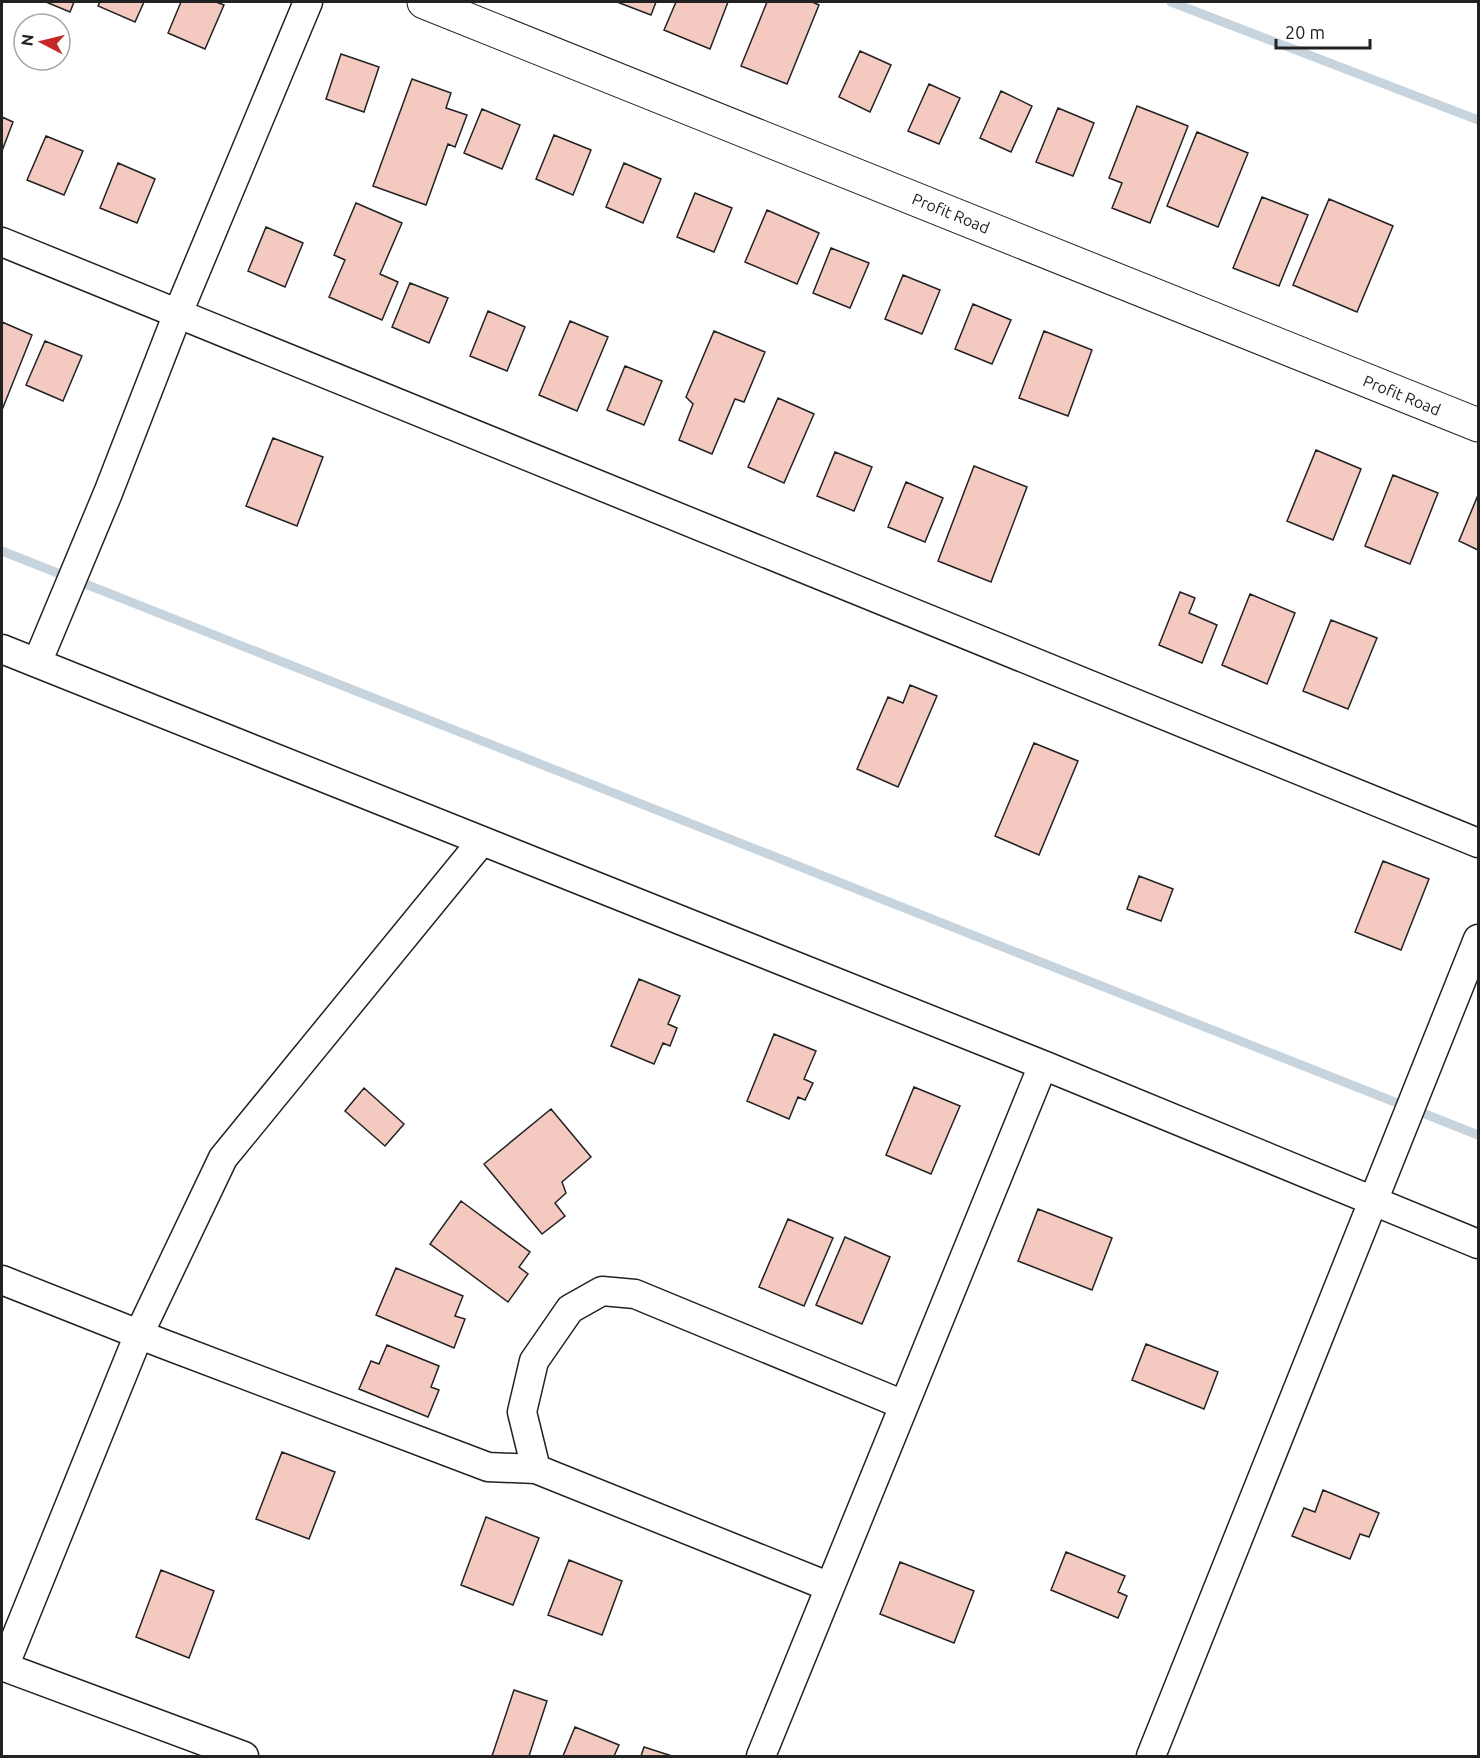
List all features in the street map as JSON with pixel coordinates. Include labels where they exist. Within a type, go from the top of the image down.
[{"type":"street","points":[[37,663],[108,493],[178,313],[308,2]]},
{"type":"street","name":"Profit Road","points":[[424,2],[1479,425]]},
{"type":"street","points":[[2,242],[1479,843]]},
{"type":"street","points":[[2,649],[1043,1065],[1479,1244]]},
{"type":"street","points":[[244,1756],[3,1666],[139,1334],[223,1158],[482,841]]},
{"type":"street","points":[[1151,1756],[1479,939]]},
{"type":"street","points":[[761,1756],[1043,1065]]},
{"type":"street","points":[[2,1280],[488,1467],[536,1468],[830,1587]]},
{"type":"street","points":[[536,1468],[522,1412],[534,1361],[570,1309],[602,1291],[635,1294],[904,1405]]},
{"type":"building","points":[[46,2],[74,2],[70,12]]},
{"type":"building","points":[[100,2],[144,2],[135,22],[98,6]]},
{"type":"building","points":[[181,2],[216,2],[224,5],[205,49],[168,33]]},
{"type":"building","points":[[617,2],[656,2],[651,15]]},
{"type":"building","points":[[676,2],[728,2],[710,49],[664,30]]},
{"type":"building","points":[[767,2],[812,2],[819,5],[787,84],[741,66]]},
{"type":"building","points":[[860,51],[891,65],[870,112],[839,97]]},
{"type":"building","points":[[341,54],[379,67],[364,112],[326,99]]},
{"type":"building","points":[[412,79],[451,93],[446,108],[467,115],[455,147],[448,144],[426,205],[373,186]]},
{"type":"building","points":[[929,84],[960,98],[939,144],[908,131]]},
{"type":"building","points":[[1001,91],[1032,106],[1011,152],[980,138]]},
{"type":"building","points":[[1137,106],[1188,126],[1150,223],[1112,208],[1122,183],[1109,178]]},
{"type":"building","points":[[1058,108],[1094,123],[1073,176],[1036,162]]},
{"type":"building","points":[[482,109],[520,125],[502,169],[464,153]]},
{"type":"building","points":[[2,117],[13,122],[2,151]]},
{"type":"building","points":[[1197,132],[1248,153],[1218,227],[1167,206]]},
{"type":"building","points":[[554,135],[591,150],[573,195],[536,179]]},
{"type":"building","points":[[46,136],[83,151],[64,195],[27,180]]},
{"type":"building","points":[[118,163],[155,179],[137,223],[100,208]]},
{"type":"building","points":[[624,163],[661,179],[643,223],[606,207]]},
{"type":"building","points":[[695,193],[732,208],[714,252],[677,237]]},
{"type":"building","points":[[1262,197],[1308,215],[1279,286],[1233,268]]},
{"type":"building","points":[[1329,199],[1393,226],[1357,312],[1293,285]]},
{"type":"building","points":[[356,203],[402,223],[380,274],[398,282],[382,320],[329,297],[345,260],[334,255]]},
{"type":"building","points":[[767,210],[819,233],[797,284],[745,262]]},
{"type":"building","points":[[266,227],[303,243],[285,287],[248,271]]},
{"type":"building","points":[[831,248],[869,263],[850,308],[813,293]]},
{"type":"building","points":[[903,275],[940,290],[922,334],[885,319]]},
{"type":"building","points":[[410,283],[448,298],[429,343],[392,327]]},
{"type":"building","points":[[973,304],[1011,320],[992,364],[955,349]]},
{"type":"building","points":[[488,311],[525,327],[507,371],[470,356]]},
{"type":"building","points":[[570,321],[608,337],[577,411],[539,395]]},
{"type":"building","points":[[2,322],[32,335],[2,410]]},
{"type":"building","points":[[714,331],[765,352],[744,402],[735,399],[712,454],[679,440],[693,404],[686,397]]},
{"type":"building","points":[[1044,331],[1092,350],[1068,416],[1019,398]]},
{"type":"building","points":[[45,341],[82,356],[63,401],[26,385]]},
{"type":"building","points":[[625,366],[662,381],[644,425],[607,410]]},
{"type":"building","points":[[778,398],[814,414],[784,483],[748,467]]},
{"type":"building","points":[[273,438],[323,457],[297,526],[246,506]]},
{"type":"building","points":[[1316,450],[1361,469],[1333,540],[1287,521]]},
{"type":"building","points":[[835,452],[872,467],[854,511],[817,496]]},
{"type":"building","points":[[974,466],[1027,487],[991,582],[938,561]]},
{"type":"building","points":[[1393,475],[1438,493],[1410,564],[1365,546]]},
{"type":"building","points":[[906,482],[943,498],[925,542],[888,527]]},
{"type":"building","points":[[1478,495],[1478,550],[1459,541]]},
{"type":"building","points":[[1180,592],[1195,598],[1189,613],[1217,625],[1202,663],[1159,645]]},
{"type":"building","points":[[1250,594],[1295,613],[1267,684],[1222,665]]},
{"type":"building","points":[[1331,620],[1377,638],[1348,709],[1303,691]]},
{"type":"building","points":[[910,685],[937,696],[898,787],[857,769],[888,697],[903,703]]},
{"type":"building","points":[[1034,743],[1078,761],[1039,855],[995,836]]},
{"type":"building","points":[[1383,861],[1429,879],[1401,950],[1355,932]]},
{"type":"building","points":[[1139,876],[1173,889],[1161,921],[1127,909]]},
{"type":"building","points":[[639,979],[680,996],[668,1024],[677,1028],[670,1046],[663,1043],[654,1064],[611,1046]]},
{"type":"building","points":[[774,1034],[816,1051],[804,1079],[813,1083],[805,1100],[798,1097],[789,1119],[747,1101]]},
{"type":"building","points":[[914,1087],[960,1106],[931,1174],[886,1155]]},
{"type":"building","points":[[364,1088],[404,1124],[385,1146],[345,1111]]},
{"type":"building","points":[[551,1109],[591,1157],[562,1182],[566,1193],[555,1203],[565,1216],[542,1234],[484,1164]]},
{"type":"building","points":[[461,1201],[530,1252],[519,1267],[528,1274],[508,1302],[430,1244]]},
{"type":"building","points":[[1038,1209],[1112,1238],[1092,1290],[1018,1261]]},
{"type":"building","points":[[788,1219],[833,1238],[804,1306],[759,1287]]},
{"type":"building","points":[[845,1237],[890,1257],[862,1324],[816,1305]]},
{"type":"building","points":[[396,1268],[463,1296],[455,1316],[465,1319],[454,1348],[376,1315]]},
{"type":"building","points":[[1146,1344],[1218,1372],[1204,1409],[1132,1380]]},
{"type":"building","points":[[387,1345],[439,1366],[431,1387],[439,1390],[428,1417],[359,1389],[371,1361],[379,1364]]},
{"type":"building","points":[[282,1452],[335,1472],[309,1539],[256,1519]]},
{"type":"building","points":[[1323,1490],[1379,1513],[1369,1537],[1360,1534],[1350,1559],[1292,1536],[1304,1508],[1315,1512]]},
{"type":"building","points":[[486,1517],[539,1538],[513,1605],[461,1585]]},
{"type":"building","points":[[1066,1552],[1125,1576],[1118,1592],[1127,1596],[1118,1618],[1051,1590]]},
{"type":"building","points":[[569,1560],[622,1581],[602,1635],[548,1615]]},
{"type":"building","points":[[900,1562],[974,1591],[954,1643],[880,1614]]},
{"type":"building","points":[[161,1570],[214,1591],[189,1658],[136,1637]]},
{"type":"building","points":[[514,1690],[547,1701],[529,1756],[492,1756]]},
{"type":"building","points":[[575,1727],[619,1745],[614,1756],[563,1756]]},
{"type":"building","points":[[644,1747],[672,1756],[641,1756]]},
{"type":"waterway","points":[[1171,2],[1478,120]]},
{"type":"waterway","points":[[2,551],[1478,1135]]}]
